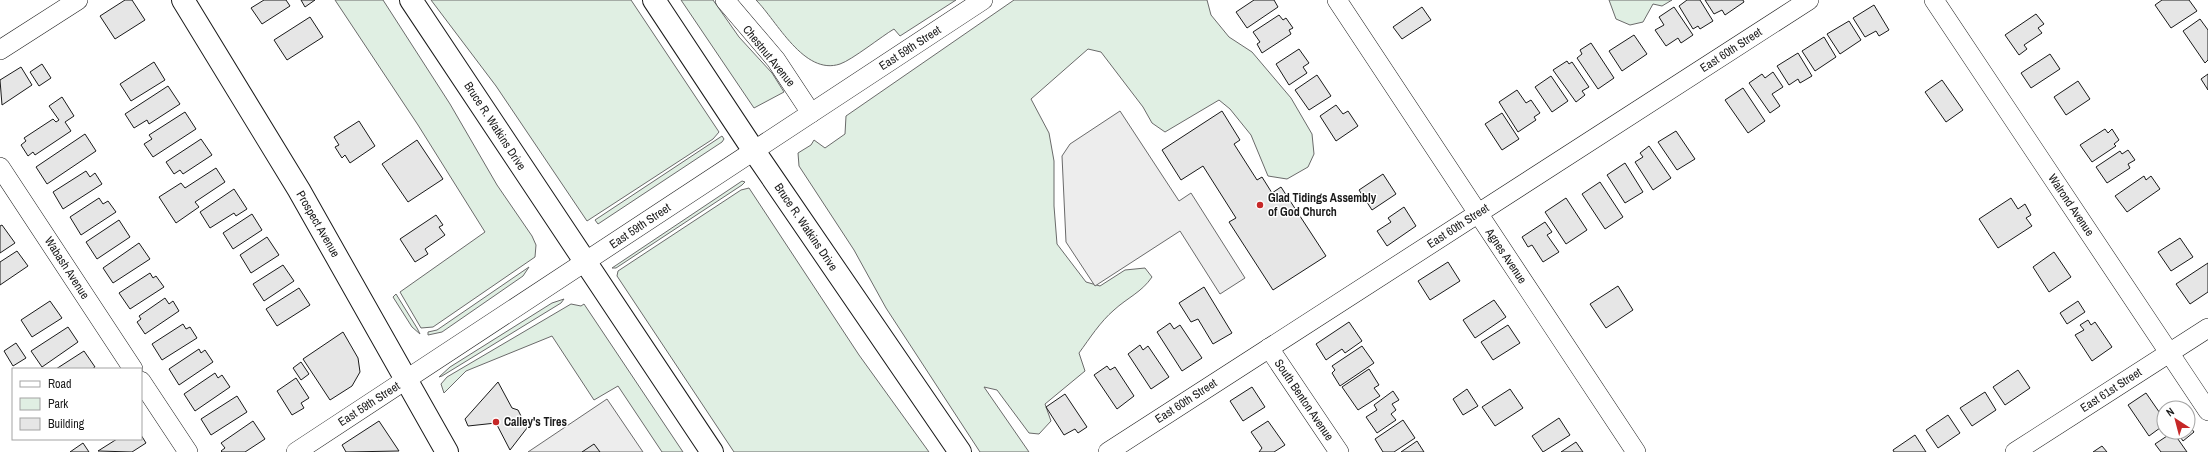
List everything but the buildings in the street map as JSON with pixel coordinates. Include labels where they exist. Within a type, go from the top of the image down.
[{"type":"main road","name":"Prospect Avenue","points":[[183,0],[299,190],[447,452]]},
{"type":"main road","name":"Bruce R. Watkins Drive","points":[[411,0],[712,452]]},
{"type":"main road","name":"Bruce R. Watkins Drive","points":[[654,0],[754,151],[960,452]]},
{"type":"street","points":[[0,50],[78,0]]},
{"type":"street","name":"Chestnut Avenue","points":[[725,0],[776,60],[811,113]]},
{"type":"street","name":"East 59th Street","points":[[296,452],[983,0]]},
{"type":"street","name":"Agnes Avenue","points":[[1337,0],[1636,452]]},
{"type":"street","name":"East 60th Street","points":[[1108,452],[1809,0]]},
{"type":"street","name":"Walrond Avenue","points":[[1934,0],[2208,411]]},
{"type":"street","name":"Wabash Avenue","points":[[0,167],[132,368]]},
{"type":"street","name":"East 61st Street","points":[[2015,452],[2208,328]]},
{"type":"street","name":"South Benton Avenue","points":[[1269,348],[1338,452]]},
{"type":"street","points":[[142,383],[188,452]]},
{"type":"green space","points":[[335,0],[383,0],[450,104],[497,185],[532,236],[536,245],[535,257],[433,327],[421,328],[400,292],[485,232],[418,125]]},
{"type":"green space","points":[[431,0],[631,0],[719,132],[713,139],[587,221],[496,86]]},
{"type":"green space","points":[[681,0],[713,0],[739,37],[772,73],[784,92],[754,108]]},
{"type":"green space","points":[[756,0],[956,0],[900,36],[894,29],[845,62],[827,66],[815,62],[803,55],[782,33]]},
{"type":"green space","points":[[1014,0],[1207,0],[1211,15],[1229,37],[1252,52],[1291,98],[1312,134],[1314,154],[1308,167],[1287,179],[1268,176],[1251,135],[1230,109],[1219,100],[1165,132],[1152,123],[1143,107],[1101,52],[1088,49],[1031,99],[1049,133],[1054,161],[1054,206],[1057,244],[1086,282],[1100,286],[1125,270],[1145,268],[1152,277],[1144,287],[1109,315],[1091,336],[1079,353],[1085,371],[1045,404],[1051,421],[1039,434],[1029,433],[997,390],[984,387],[1029,452],[980,452],[886,308],[854,250],[799,166],[798,153],[811,145],[814,140],[825,148],[845,134],[846,116]]},
{"type":"green space","points":[[1609,0],[1672,0],[1662,6],[1653,4],[1643,22],[1630,25],[1616,19]]},
{"type":"green space","points":[[722,136],[724,139],[722,142],[598,224],[595,220]]},
{"type":"green space","points":[[742,181],[745,182],[742,185],[616,268],[612,268]]},
{"type":"green space","points":[[749,188],[859,355],[929,452],[734,452],[617,276],[618,271],[741,190]]},
{"type":"green space","points":[[529,267],[523,276],[442,332],[428,335],[428,332],[437,330]]},
{"type":"green space","points":[[396,294],[420,334],[412,327],[393,297]]},
{"type":"green space","points":[[564,299],[561,303],[439,377],[450,367],[552,303]]},
{"type":"green space","points":[[571,304],[581,306],[584,304],[683,452],[662,452],[618,386],[594,400],[552,336],[466,371],[444,393],[441,384],[447,377]]},
{"type":"shaded area","points":[[1120,111],[1179,201],[1191,193],[1245,278],[1220,294],[1180,231],[1095,286],[1066,242],[1062,156],[1070,144]]},
{"type":"shaded area","points":[[607,399],[643,452],[528,452]]},
{"type":"place","name":"Glad Tidings Assembly of God Church","points":[[1260,205]]},
{"type":"place","name":"Calley's Tires","points":[[496,422]]}]
